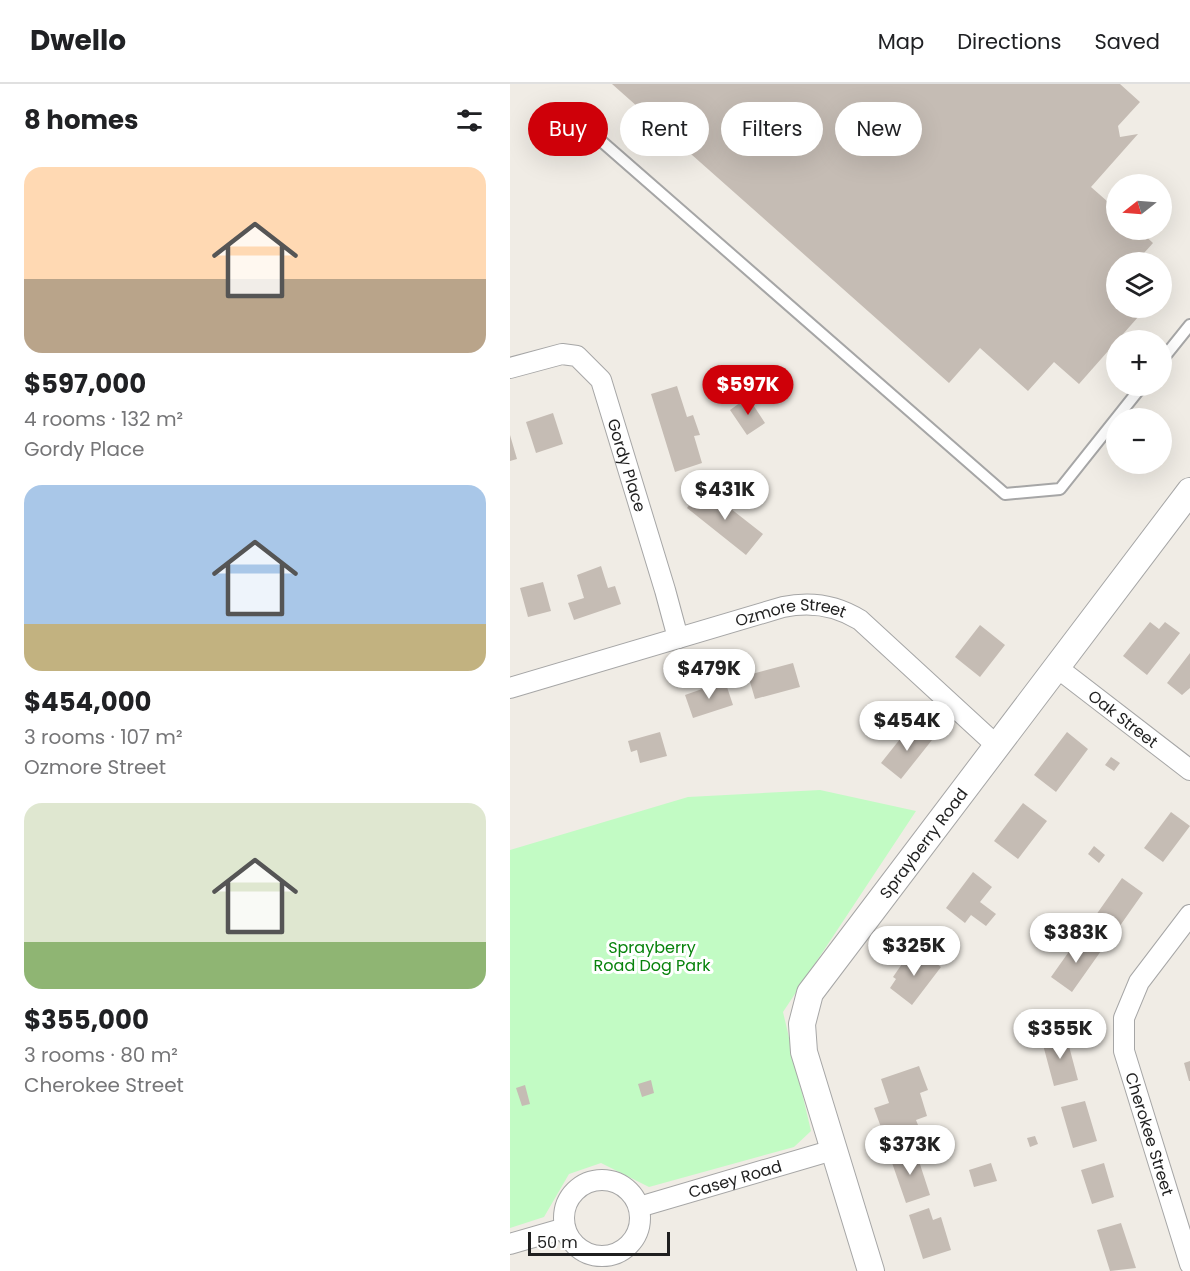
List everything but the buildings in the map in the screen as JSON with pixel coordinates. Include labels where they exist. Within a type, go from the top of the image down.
[{"type":"street","name":"Gordy Place","points":[[515,367],[562,354],[577,356],[601,380],[666,590],[678,638]]},
{"type":"street","name":"Sprayberry Road","points":[[871,1271],[804,1052],[802,1024],[810,993],[1190,490]]},
{"type":"street","name":"Ozmore Street","points":[[510,688],[796,604],[816,604],[846,611],[860,620],[996,745]]},
{"type":"street","name":"Oak Street","points":[[1055,666],[1190,770]]},
{"type":"street","name":"Cherokee Street","points":[[1190,915],[1139,982],[1124,1018],[1124,1052],[1190,1264]]},
{"type":"street","name":"Casey Road","points":[[639,1207],[833,1150]]},
{"type":"street","points":[[612,1180],[624,1185],[633,1195],[639,1207],[638,1231],[633,1241],[613,1255],[589,1254],[574,1243],[565,1228],[567,1202],[575,1191],[590,1181],[612,1180]]},
{"type":"street","points":[[510,1244],[565,1228]]},
{"type":"lane","points":[[608,147],[1005,494],[1060,489],[1134,396]]},
{"type":"lane","points":[[1172,347],[1190,325]]},
{"type":"green space","name":"Sprayberry Road Dog Park","points":[[820,790],[916,811],[783,1012],[811,1131],[794,1147],[649,1187],[601,1163],[569,1174],[544,1217],[510,1228],[510,850],[688,797]]}]
